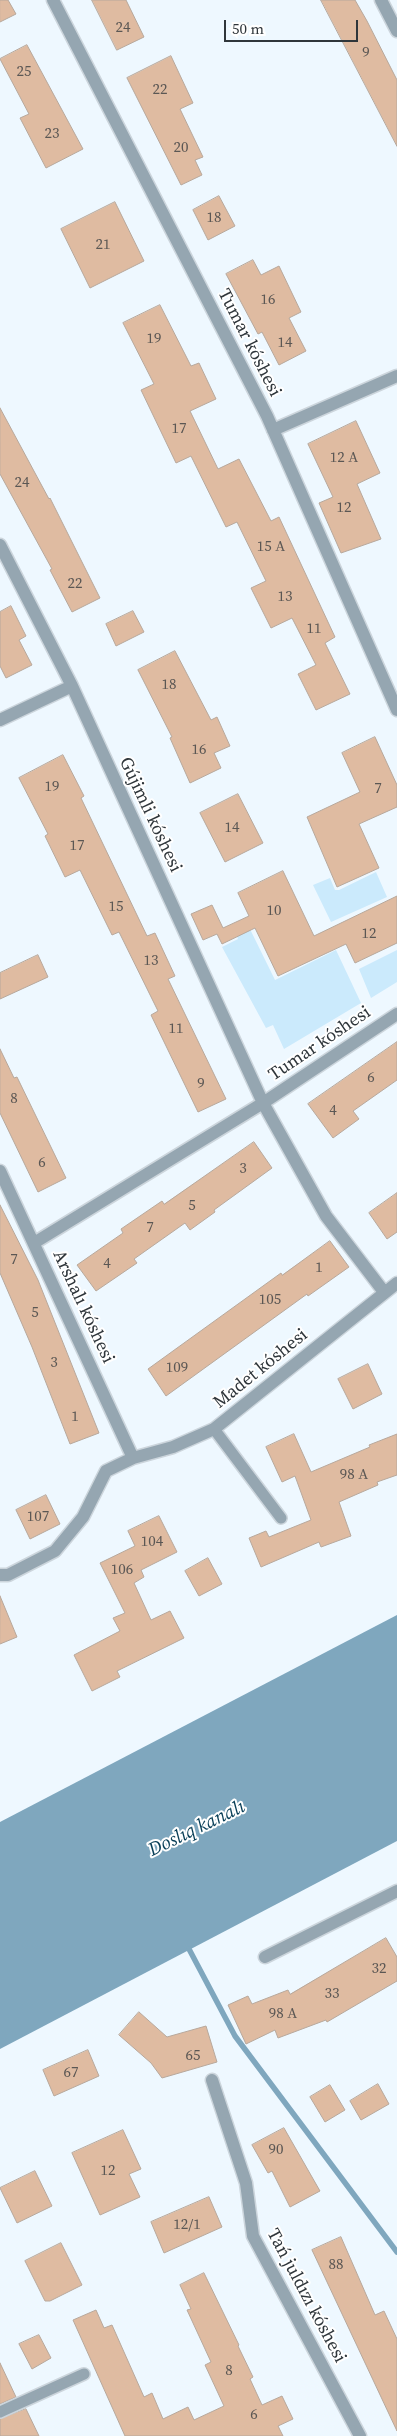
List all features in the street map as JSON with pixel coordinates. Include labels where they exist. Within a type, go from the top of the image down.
[{"type":"street","name":"Tumar kóshesi","points":[[53,0],[273,430],[393,694],[397,710]]},
{"type":"street","points":[[381,0],[397,31]]},
{"type":"street","points":[[273,430],[397,376]]},
{"type":"street","name":"Gújimli kóshesi","points":[[0,545],[72,686],[263,1103],[326,1216],[384,1292]]},
{"type":"street","points":[[0,720],[72,686]]},
{"type":"street","name":"Tumar kóshesi","points":[[263,1103],[397,1014]]},
{"type":"street","points":[[34,1243],[263,1103]]},
{"type":"street","name":"Arshalı kóshesi","points":[[0,1172],[133,1458]]},
{"type":"street","name":"Madet kóshesi","points":[[0,1575],[8,1574],[55,1551],[83,1517],[106,1471],[133,1458],[173,1447],[214,1430],[397,1283]]},
{"type":"street","points":[[265,1957],[397,1891]]},
{"type":"street","name":"Tań juldızı kóshesi","points":[[212,2080],[246,2183],[253,2236],[360,2436]]},
{"type":"lane","points":[[214,1430],[281,1518]]},
{"type":"lane","points":[[0,2412],[84,2374]]},
{"type":"shaded area","points":[[376,872],[387,897],[331,922],[313,885],[330,878],[335,890],[339,890]]},
{"type":"shaded area","points":[[246,921],[275,980],[336,950],[361,1003],[284,1049],[273,1025],[266,1028],[222,947],[238,939],[233,928]]},
{"type":"shaded area","points":[[397,950],[397,982],[371,998],[359,969]]},
{"type":"water","name":"Doslıq kanalı","points":[[397,1615],[397,1841],[0,2049],[0,1822]]},
{"type":"building","points":[[0,0],[8,0],[16,14],[0,22]]},
{"type":"building","points":[[92,0],[126,0],[144,37],[117,50]]},
{"type":"building","points":[[321,0],[355,0],[367,21],[397,80],[397,146]]},
{"type":"building","points":[[27,45],[83,149],[46,168],[20,118],[29,114],[0,59]]},
{"type":"building","points":[[171,56],[193,103],[180,109],[203,157],[195,160],[202,175],[181,185],[127,78]]},
{"type":"building","points":[[219,196],[235,226],[208,240],[193,210]]},
{"type":"building","points":[[115,202],[144,261],[90,288],[61,229]]},
{"type":"building","points":[[253,260],[261,275],[279,266],[301,312],[289,318],[306,351],[279,365],[262,332],[258,334],[226,274]]},
{"type":"building","points":[[160,305],[191,366],[199,363],[216,399],[190,411],[218,469],[239,459],[271,521],[279,517],[335,637],[325,643],[350,694],[316,710],[298,674],[316,665],[292,618],[271,628],[251,588],[266,581],[237,522],[226,527],[191,456],[176,463],[141,390],[154,384],[123,323]]},
{"type":"building","points":[[0,408],[50,498],[100,598],[72,612],[50,570],[52,569],[0,474]]},
{"type":"building","points":[[356,421],[380,473],[357,484],[381,539],[341,553],[319,503],[333,497],[308,444]]},
{"type":"building","points":[[11,606],[26,636],[19,640],[32,665],[6,678],[0,666],[0,612]]},
{"type":"building","points":[[133,611],[144,632],[116,646],[106,624]]},
{"type":"building","points":[[175,651],[211,720],[217,717],[230,746],[214,753],[221,768],[190,783],[170,738],[172,737],[138,670]]},
{"type":"building","points":[[375,737],[397,785],[397,807],[359,824],[379,868],[337,887],[307,817],[360,792],[342,753]]},
{"type":"building","points":[[63,755],[84,796],[81,798],[147,936],[155,933],[175,976],[168,979],[226,1099],[198,1112],[151,1015],[158,1011],[119,932],[112,935],[80,870],[65,877],[45,836],[48,834],[19,778]]},
{"type":"building","points":[[238,794],[263,843],[225,862],[200,813]]},
{"type":"building","points":[[283,871],[314,936],[397,896],[397,943],[355,963],[346,944],[278,976],[255,928],[222,944],[217,934],[203,940],[191,914],[212,905],[223,928],[249,916],[238,893]]},
{"type":"building","points":[[38,955],[48,977],[0,999],[0,973]]},
{"type":"building","points":[[397,1042],[397,1080],[353,1111],[359,1119],[333,1138],[308,1104]]},
{"type":"building","points":[[0,1049],[14,1078],[17,1077],[66,1178],[38,1192],[0,1113]]},
{"type":"building","points":[[254,1142],[272,1168],[190,1230],[185,1223],[134,1259],[137,1263],[96,1291],[77,1265],[123,1233],[121,1229],[162,1201],[164,1204]]},
{"type":"building","points":[[397,1193],[397,1232],[387,1239],[369,1213]]},
{"type":"building","points":[[0,1205],[38,1280],[99,1433],[70,1444],[32,1347],[0,1273]]},
{"type":"building","points":[[330,1241],[349,1267],[308,1296],[307,1294],[166,1396],[148,1369],[281,1273],[282,1275]]},
{"type":"building","points":[[368,1364],[382,1394],[353,1409],[338,1379]]},
{"type":"building","points":[[294,1434],[311,1472],[397,1434],[397,1475],[377,1482],[378,1485],[339,1502],[351,1536],[321,1547],[319,1542],[261,1567],[249,1538],[266,1531],[269,1537],[311,1520],[295,1476],[282,1482],[266,1447]]},
{"type":"building","points":[[46,1495],[60,1524],[30,1539],[16,1510]]},
{"type":"building","points":[[159,1516],[177,1552],[141,1570],[144,1577],[134,1583],[151,1620],[170,1611],[184,1638],[117,1671],[120,1677],[92,1691],[74,1655],[120,1631],[113,1618],[125,1613],[100,1563],[135,1546],[128,1531]]},
{"type":"building","points":[[208,1558],[222,1584],[199,1596],[185,1571]]},
{"type":"building","points":[[0,1596],[17,1637],[0,1644]]},
{"type":"building","points":[[386,1938],[397,1957],[397,1981],[327,2022],[326,2020],[278,2038],[275,2030],[246,2044],[228,2005],[248,1996],[252,2004],[288,1990],[290,1994]]},
{"type":"building","points":[[139,2012],[167,2037],[206,2026],[217,2062],[162,2078],[151,2063],[119,2035]]},
{"type":"building","points":[[88,2050],[99,2076],[54,2096],[43,2070]]},
{"type":"building","points":[[378,2084],[389,2104],[361,2120],[350,2101]]},
{"type":"building","points":[[330,2085],[345,2110],[325,2122],[310,2097]]},
{"type":"building","points":[[284,2128],[320,2191],[290,2207],[272,2171],[268,2173],[252,2145]]},
{"type":"building","points":[[123,2130],[141,2169],[129,2174],[140,2197],[100,2215],[72,2153]]},
{"type":"building","points":[[35,2171],[52,2206],[17,2223],[0,2188]]},
{"type":"building","points":[[209,2197],[222,2227],[164,2253],[151,2222]]},
{"type":"building","points":[[341,2237],[375,2315],[384,2311],[397,2339],[397,2431],[312,2250]]},
{"type":"building","points":[[61,2243],[82,2285],[50,2301],[45,2301],[25,2261]]},
{"type":"building","points":[[204,2273],[239,2345],[253,2377],[250,2379],[262,2405],[282,2396],[293,2419],[278,2426],[283,2436],[125,2436],[73,2320],[96,2310],[104,2328],[112,2325],[144,2397],[152,2393],[163,2419],[188,2407],[194,2420],[224,2406],[205,2365],[211,2362],[187,2310],[191,2309],[180,2285]]},
{"type":"building","points":[[39,2335],[51,2358],[32,2369],[19,2344]]},
{"type":"building","points":[[0,2363],[16,2397],[0,2404]]},
{"type":"building","points":[[26,2409],[39,2436],[0,2436],[0,2419]]},
{"type":"waterway","points":[[189,1949],[235,2036],[397,2252]]}]
